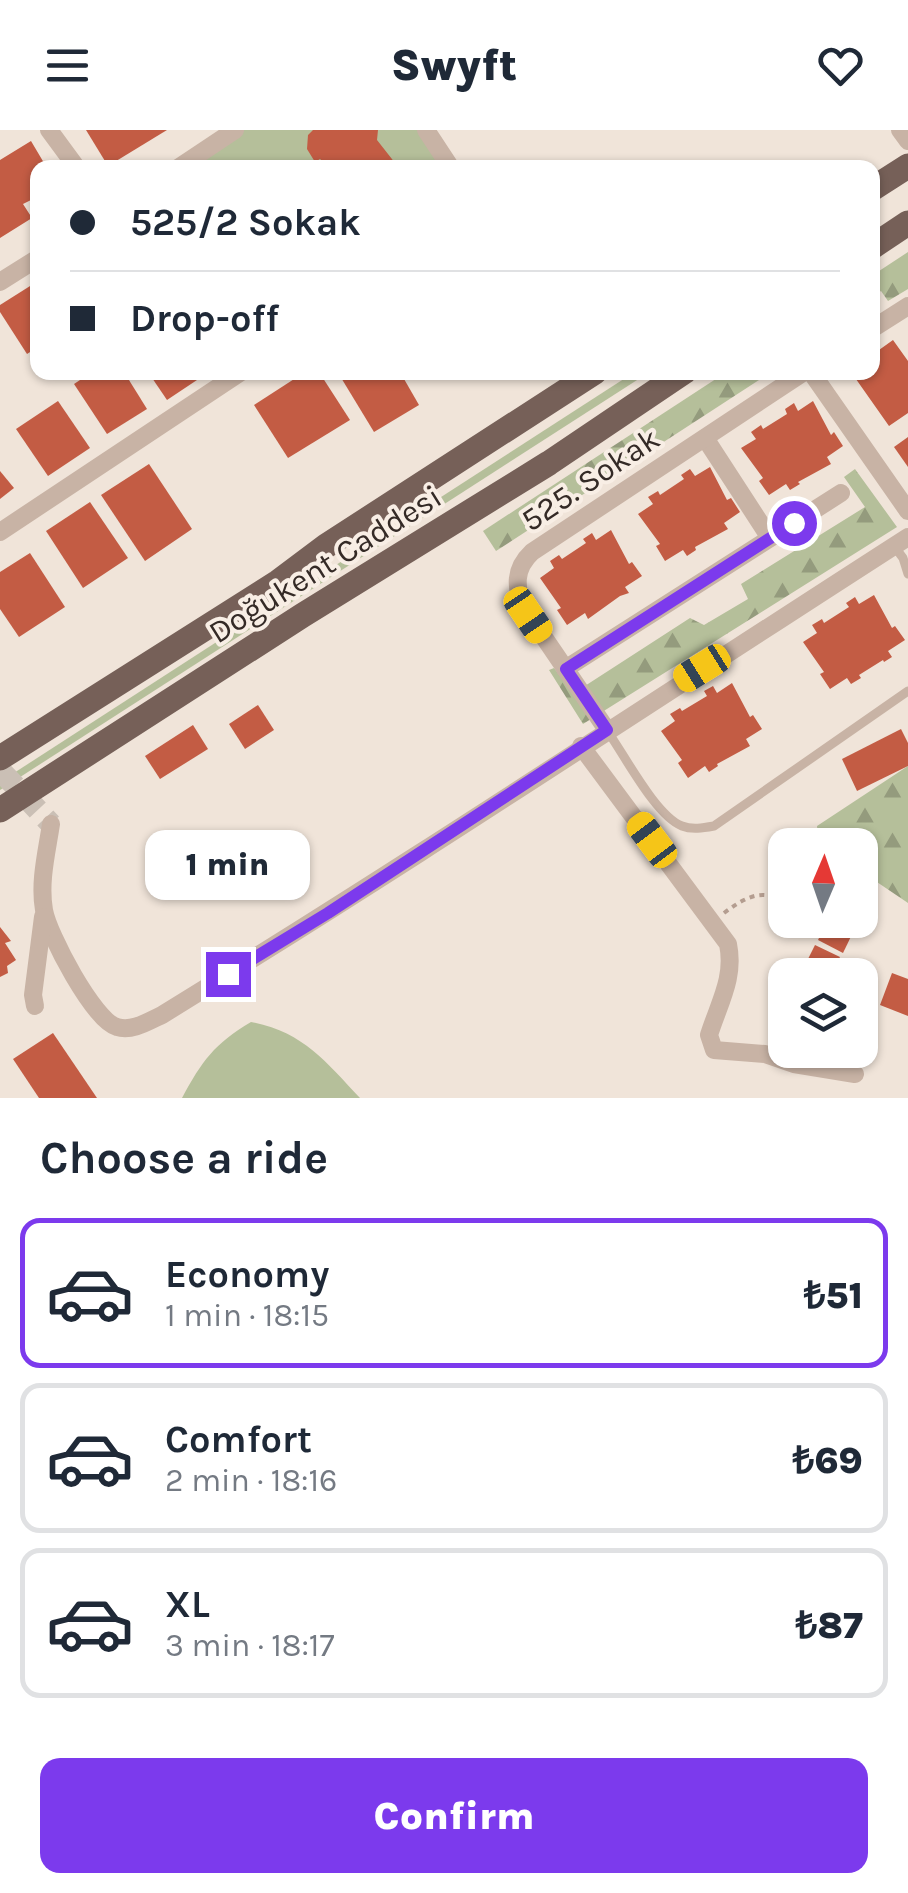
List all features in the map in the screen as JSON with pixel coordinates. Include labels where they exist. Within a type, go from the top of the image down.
[{"type":"main road","points":[[880,184],[908,166]]},
{"type":"main road","points":[[880,241],[908,223]]},
{"type":"main road","name":"Doğukent Caddesi","points":[[0,758],[278,582],[326,546],[583,380]]},
{"type":"main road","name":"Doğukent Caddesi","points":[[0,810],[672,380]]},
{"type":"street","points":[[49,130],[72,160]]},
{"type":"street","points":[[190,160],[236,130]]},
{"type":"street","points":[[426,130],[446,160]]},
{"type":"street","points":[[900,130],[908,141]]},
{"type":"street","points":[[0,282],[30,263]]},
{"type":"street","points":[[880,324],[908,306]]},
{"type":"street","points":[[0,532],[227,380]]},
{"type":"street","name":"525. Sokak","points":[[607,730],[521,601],[517,581],[520,566],[532,552],[796,380]]},
{"type":"street","points":[[814,380],[908,511]]},
{"type":"street","points":[[705,438],[770,538]]},
{"type":"street","points":[[566,669],[841,494]]},
{"type":"street","points":[[44,912],[74,978],[106,1020],[118,1028],[162,1016],[901,542]]},
{"type":"street","points":[[581,746],[728,944],[732,964],[729,982],[709,1036],[714,1050],[765,1054],[794,1064],[855,1074]]},
{"type":"street","points":[[34,1006],[32,994],[51,824]]},
{"type":"lane","points":[[901,542],[908,574]]},
{"type":"lane","points":[[607,730],[666,816],[696,829],[714,826],[908,691]]},
{"type":"path","points":[[712,921],[738,903],[760,893],[768,895]]},
{"type":"green space","points":[[236,130],[426,130],[446,160],[190,160]]},
{"type":"green space","points":[[908,252],[908,289],[888,301],[880,292],[880,270]]},
{"type":"green space","points":[[622,380],[637,380],[0,790],[0,782]]},
{"type":"green space","points":[[714,380],[759,380],[496,551],[483,531]]},
{"type":"green space","points":[[855,469],[897,527],[583,724],[549,670],[554,668],[574,693],[690,618],[704,625],[748,599],[741,584],[865,507],[844,477]]},
{"type":"green space","points":[[908,766],[908,903],[878,883],[878,828],[817,826]]},
{"type":"green space","points":[[251,1022],[299,1041],[324,1060],[360,1098],[182,1098],[210,1054]]},
{"type":"building","points":[[86,130],[167,130],[118,160],[104,160]]},
{"type":"building","points":[[313,130],[378,130],[377,140],[393,160],[314,160],[307,149],[308,135]]},
{"type":"building","points":[[31,141],[42,160],[30,160],[30,200],[23,204],[30,219],[0,238],[0,160]]},
{"type":"building","points":[[30,286],[27,354],[0,312],[0,305]]},
{"type":"building","points":[[893,340],[908,361],[908,413],[889,426],[857,380],[880,380],[880,349]]},
{"type":"building","points":[[80,380],[129,380],[147,409],[107,434],[74,384]]},
{"type":"building","points":[[153,380],[197,380],[167,400]]},
{"type":"building","points":[[293,380],[324,380],[350,420],[288,458],[254,405]]},
{"type":"building","points":[[342,380],[405,380],[419,405],[374,432]]},
{"type":"building","points":[[58,401],[90,448],[48,476],[16,429]]},
{"type":"building","points":[[813,401],[831,435],[834,432],[843,446],[827,457],[831,464],[790,490],[786,484],[769,495],[759,481],[763,478],[741,448],[756,439],[751,432],[787,414],[785,409],[794,403],[798,411]]},
{"type":"building","points":[[908,437],[908,467],[894,447]]},
{"type":"building","points":[[149,464],[192,529],[145,561],[101,495]]},
{"type":"building","points":[[710,467],[727,500],[731,498],[740,512],[724,523],[728,529],[695,547],[687,556],[683,550],[665,561],[656,546],[660,544],[638,514],[653,504],[648,497],[658,491],[660,495],[684,479],[681,475],[690,469],[695,476]]},
{"type":"building","points":[[0,471],[14,488],[0,499]]},
{"type":"building","points":[[90,502],[128,558],[83,588],[46,531]]},
{"type":"building","points":[[611,530],[629,564],[632,562],[642,576],[625,587],[629,593],[588,619],[585,613],[567,625],[557,610],[561,608],[540,578],[554,568],[550,561],[559,555],[562,559],[586,543],[583,539],[592,533],[596,540]]},
{"type":"building","points":[[30,553],[65,607],[19,637],[0,609],[0,572]]},
{"type":"building","points":[[874,595],[892,628],[895,626],[905,640],[888,651],[892,657],[859,675],[861,678],[851,684],[847,678],[830,689],[820,674],[824,672],[803,642],[817,633],[812,625],[822,619],[824,623],[849,607],[846,603],[855,597],[859,604]]},
{"type":"building","points":[[732,683],[750,717],[753,715],[762,729],[746,739],[750,746],[709,772],[705,766],[688,778],[678,763],[682,760],[661,731],[675,721],[670,714],[707,696],[704,691],[713,686],[717,693]]},
{"type":"building","points":[[258,705],[274,730],[245,749],[229,724]]},
{"type":"building","points":[[193,725],[208,749],[160,779],[145,756]]},
{"type":"building","points":[[901,729],[908,743],[908,766],[857,791],[842,759]]},
{"type":"building","points":[[0,927],[11,941],[5,943],[16,960],[7,966],[8,973],[0,977]]},
{"type":"building","points":[[819,938],[850,938],[843,953]]},
{"type":"building","points":[[815,945],[840,957],[840,958],[808,958]]},
{"type":"building","points":[[892,973],[908,979],[908,1016],[880,1005]]},
{"type":"building","points":[[53,1033],[97,1098],[39,1098],[13,1059]]},
{"type":"tunnel","points":[[0,770],[51,824]]},
{"type":"route","points":[[228,974],[607,730],[566,669],[794,523]]}]
